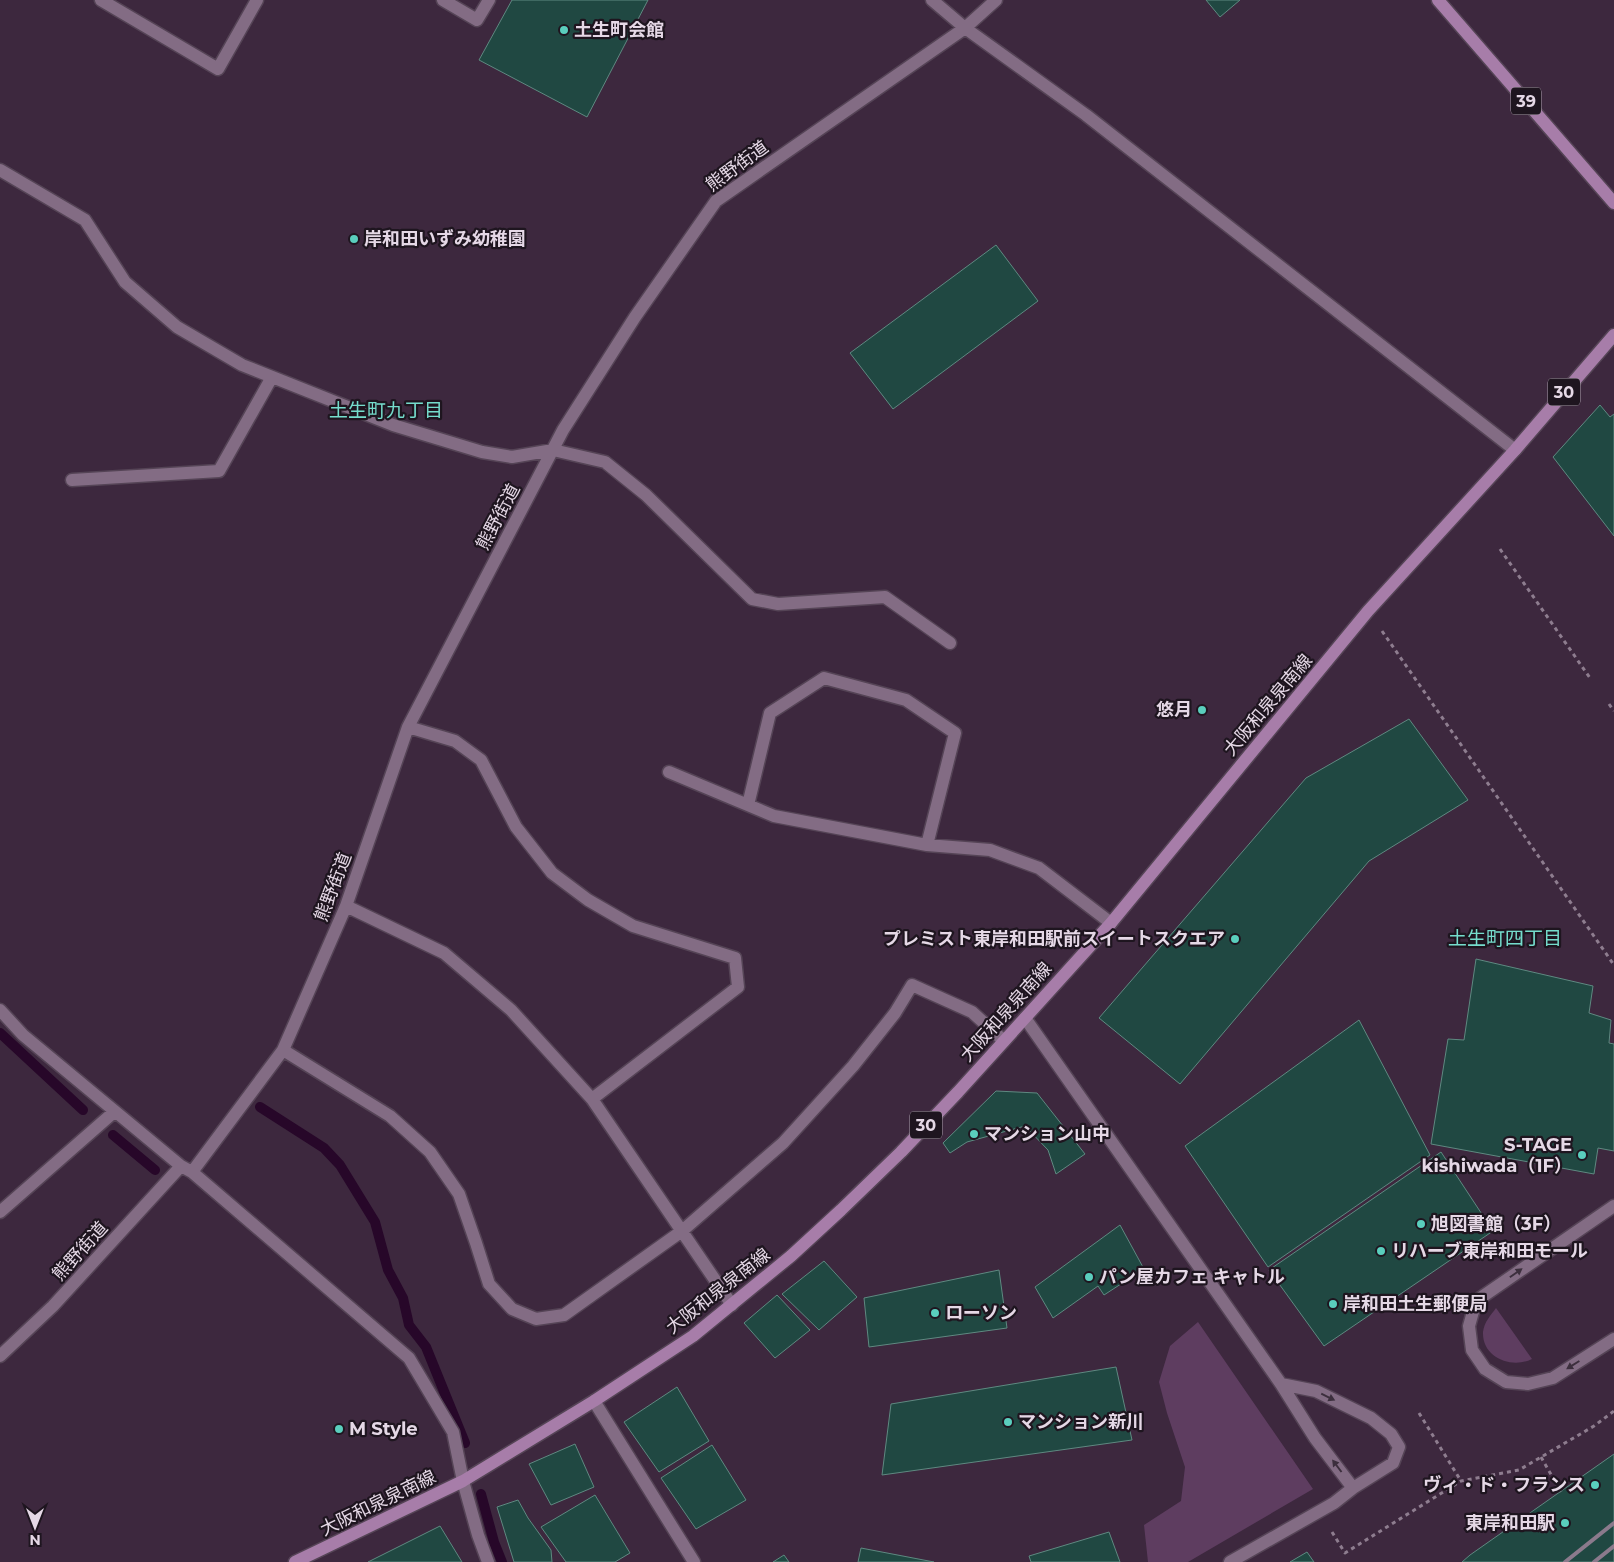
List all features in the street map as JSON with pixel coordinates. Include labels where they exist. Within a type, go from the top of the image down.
[{"type":"main road","name":"39","points":[[1438,0],[1614,203]]},
{"type":"main road","name":"大阪和泉泉南線","points":[[295,1562],[463,1481],[594,1402],[693,1336],[791,1256],[847,1204],[920,1132],[1111,923],[1368,611],[1514,450],[1614,335]]},
{"type":"street","points":[[101,0],[218,69],[258,0]]},
{"type":"street","points":[[443,0],[477,20],[489,0]]},
{"type":"street","points":[[932,0],[965,28],[1086,115],[1514,450]]},
{"type":"street","name":"熊野街道","points":[[0,1356],[53,1306],[186,1169],[283,1050],[346,906],[408,727],[563,430],[635,317],[716,201],[965,28],[996,0]]},
{"type":"street","points":[[0,170],[86,220],[125,282],[177,327],[242,365],[393,425],[482,452],[512,456],[553,450],[605,462],[646,495],[752,599],[778,604],[885,597],[950,643]]},
{"type":"street","points":[[72,480],[219,471],[272,377]]},
{"type":"street","points":[[748,805],[770,713],[824,678],[906,700],[955,732],[927,846]]},
{"type":"street","points":[[408,727],[455,741],[481,760],[516,827],[552,873],[588,900],[633,926],[735,958],[738,987],[592,1099]]},
{"type":"street","points":[[669,772],[774,816],[927,846],[990,850],[1039,868],[1111,923]]},
{"type":"street","points":[[346,906],[444,953],[511,1010],[592,1099],[732,1305]]},
{"type":"street","points":[[283,1050],[390,1116],[430,1152],[459,1194],[489,1284],[512,1310],[536,1319],[564,1315],[682,1232],[783,1143],[853,1066],[895,1013],[912,985],[972,1012],[1004,1041]]},
{"type":"street","points":[[0,1010],[23,1035],[114,1112],[186,1169],[409,1358],[453,1432],[463,1481],[478,1535],[488,1562]]},
{"type":"street","points":[[1025,1018],[1281,1384],[1315,1438],[1354,1488]]},
{"type":"street","points":[[0,1212],[114,1112]]},
{"type":"street","points":[[1614,1206],[1476,1301],[1469,1326],[1472,1350],[1485,1370],[1506,1382],[1528,1384],[1553,1378],[1614,1339]]},
{"type":"street","points":[[1230,1562],[1320,1511],[1393,1463],[1399,1447],[1391,1434],[1371,1418],[1316,1391],[1281,1384]]},
{"type":"street","points":[[594,1402],[694,1562]]},
{"type":"path","points":[[1500,548],[1590,678]]},
{"type":"path","points":[[1368,611],[1614,965]]},
{"type":"path","points":[[1609,704],[1614,711]]},
{"type":"path","points":[[1320,1511],[1345,1553],[1461,1481],[1519,1470],[1594,1426],[1614,1411]]},
{"type":"path","points":[[1419,1413],[1461,1481]]},
{"type":"path","points":[[1541,1457],[1561,1492]]},
{"type":"shaded area","points":[[1496,1308],[1532,1359],[1516,1363],[1507,1362],[1493,1355],[1487,1349],[1483,1332],[1488,1319]]},
{"type":"shaded area","points":[[1198,1322],[1313,1489],[1188,1562],[1148,1562],[1144,1525],[1181,1501],[1185,1467],[1159,1382],[1170,1346]]},
{"type":"building","name":"土生町会館","points":[[512,0],[648,0],[587,117],[479,60]]},
{"type":"building","points":[[1206,0],[1240,0],[1220,17]]},
{"type":"building","points":[[996,245],[1038,301],[893,409],[850,353]]},
{"type":"building","points":[[1600,405],[1610,417],[1614,414],[1614,536],[1553,457]]},
{"type":"building","name":"プレミスト東岸和田駅前スイートスクエア","points":[[1409,719],[1468,800],[1369,861],[1180,1084],[1099,1018],[1306,778]]},
{"type":"building","points":[[1476,959],[1593,986],[1589,1013],[1611,1020],[1609,1043],[1614,1044],[1614,1151],[1598,1148],[1594,1174],[1431,1144],[1448,1039],[1464,1040]]},
{"type":"building","points":[[1359,1020],[1430,1155],[1268,1267],[1185,1146]]},
{"type":"building","name":"マンション山中","points":[[996,1091],[1037,1093],[1085,1154],[1056,1174],[1048,1150],[1025,1126],[967,1142],[950,1153],[943,1143]]},
{"type":"building","name":"リハーブ東岸和田モール","points":[[1441,1152],[1493,1231],[1324,1346],[1269,1270]]},
{"type":"building","name":"パン屋カフェ キャトル","points":[[1120,1225],[1144,1269],[1104,1295],[1098,1286],[1053,1318],[1035,1287]]},
{"type":"building","points":[[824,1261],[857,1297],[819,1330],[782,1294]]},
{"type":"building","name":"ローソン","points":[[999,1270],[1007,1328],[869,1347],[864,1298]]},
{"type":"building","points":[[777,1295],[810,1330],[775,1358],[744,1323]]},
{"type":"building","name":"マンション新川","points":[[1116,1367],[1132,1440],[882,1475],[891,1404]]},
{"type":"building","points":[[677,1387],[709,1441],[659,1472],[624,1422]]},
{"type":"building","points":[[575,1444],[594,1487],[551,1505],[529,1464]]},
{"type":"building","points":[[712,1445],[746,1500],[696,1529],[661,1478]]},
{"type":"building","name":"東岸和田駅","points":[[1614,1454],[1614,1562],[1462,1562],[1470,1555]]},
{"type":"building","points":[[595,1495],[630,1553],[615,1562],[566,1562],[541,1527]]},
{"type":"building","points":[[518,1500],[528,1518],[551,1550],[552,1562],[514,1562],[497,1507]]},
{"type":"building","points":[[440,1526],[462,1562],[368,1562]]},
{"type":"building","points":[[1109,1532],[1120,1562],[1031,1562],[1029,1556]]},
{"type":"building","points":[[861,1548],[934,1562],[858,1562]]},
{"type":"building","points":[[1307,1552],[1314,1562],[1290,1562]]},
{"type":"building","points":[[784,1555],[789,1562],[773,1562]]},
{"type":"waterway","points":[[0,1033],[83,1110]]},
{"type":"waterway","points":[[260,1107],[324,1148],[340,1165],[375,1222],[388,1270],[403,1298],[409,1325],[426,1347],[465,1443]]},
{"type":"waterway","points":[[113,1135],[155,1170]]},
{"type":"waterway","points":[[481,1494],[494,1542],[502,1562]]},
{"type":"railway","points":[[1565,1562],[1614,1523]]},
{"type":"railway","points":[[1594,1562],[1614,1546]]},
{"type":"place","name":"土生町会館","points":[[564,30]]},
{"type":"place","name":"岸和田いずみ幼稚園","points":[[354,239]]},
{"type":"place","name":"悠月","points":[[1202,710]]},
{"type":"place","name":"プレミスト東岸和田駅前スイートスクエア","points":[[1235,939]]},
{"type":"place","name":"マンション山中","points":[[974,1134]]},
{"type":"place","name":"S-TAGE kishiwada（1F）","points":[[1582,1155]]},
{"type":"place","name":"旭図書館（3F）","points":[[1421,1224]]},
{"type":"place","name":"リハーブ東岸和田モール","points":[[1381,1251]]},
{"type":"place","name":"パン屋カフェ キャトル","points":[[1089,1277]]},
{"type":"place","name":"岸和田土生郵便局","points":[[1333,1304]]},
{"type":"place","name":"ローソン","points":[[935,1313]]},
{"type":"place","name":"マンション新川","points":[[1008,1422]]},
{"type":"place","name":"M Style","points":[[339,1429]]},
{"type":"place","name":"ヴィ・ド・フランス","points":[[1595,1485]]},
{"type":"place","name":"東岸和田駅","points":[[1565,1523]]},
{"type":"district","name":"土生町九丁目","points":[[386,410]]},
{"type":"district","name":"土生町四丁目","points":[[1505,938]]}]
